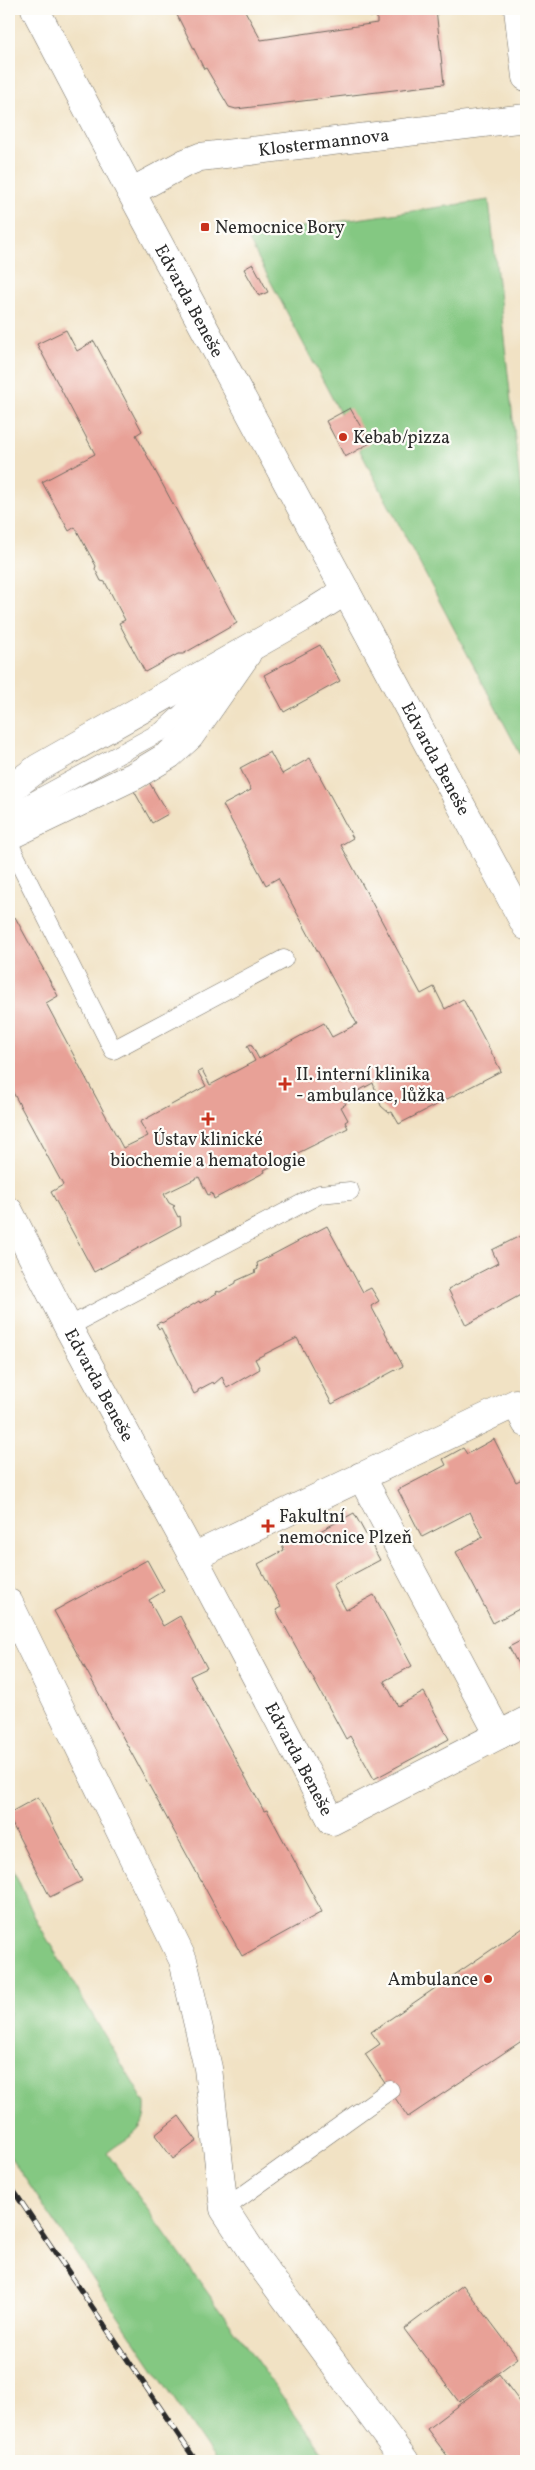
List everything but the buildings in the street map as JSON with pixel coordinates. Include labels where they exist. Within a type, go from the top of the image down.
[{"type":"street","name":"Edvarda Beneše","points":[[35,9],[131,192],[526,926]]},
{"type":"street","points":[[518,9],[526,77]]},
{"type":"street","name":"Klostermannova","points":[[131,192],[184,163],[200,157],[526,118]]},
{"type":"street","points":[[9,790],[38,768],[253,647],[346,591]]},
{"type":"street","points":[[9,836],[134,776],[169,755],[190,736],[253,647]]},
{"type":"street","name":"Edvarda Beneše","points":[[9,1211],[68,1327],[193,1556],[332,1821],[526,1721]]},
{"type":"street","points":[[193,1556],[516,1403],[526,1424]]},
{"type":"street","points":[[361,1476],[499,1735]]},
{"type":"street","points":[[9,1604],[183,1960],[208,2068],[224,2210],[256,2258],[405,2461]]},
{"type":"lane","points":[[9,814],[162,731],[192,706],[253,647]]},
{"type":"lane","points":[[9,843],[113,1050],[284,959]]},
{"type":"lane","points":[[68,1327],[320,1194],[350,1191]]},
{"type":"lane","points":[[224,2210],[390,2090]]},
{"type":"green space","points":[[489,200],[526,539],[526,765],[246,235]]},
{"type":"green space","points":[[9,1860],[37,1922],[145,2103],[145,2114],[139,2128],[107,2153],[329,2461],[216,2461],[9,2155]]},
{"type":"railway","points":[[9,2184],[196,2461]]},
{"type":"place","name":"Nemocnice Bory","points":[[205,227]]},
{"type":"place","name":"Kebab/pizza","points":[[343,437]]},
{"type":"place","name":"II. interní klinika - ambulance, lůžka","points":[[285,1084]]},
{"type":"place","name":"Ústav klinické biochemie a hematologie","points":[[208,1119]]},
{"type":"place","name":"Fakultní nemocnice Plzeň","points":[[268,1526]]},
{"type":"place","name":"Ambulance","points":[[488,1979]]}]
